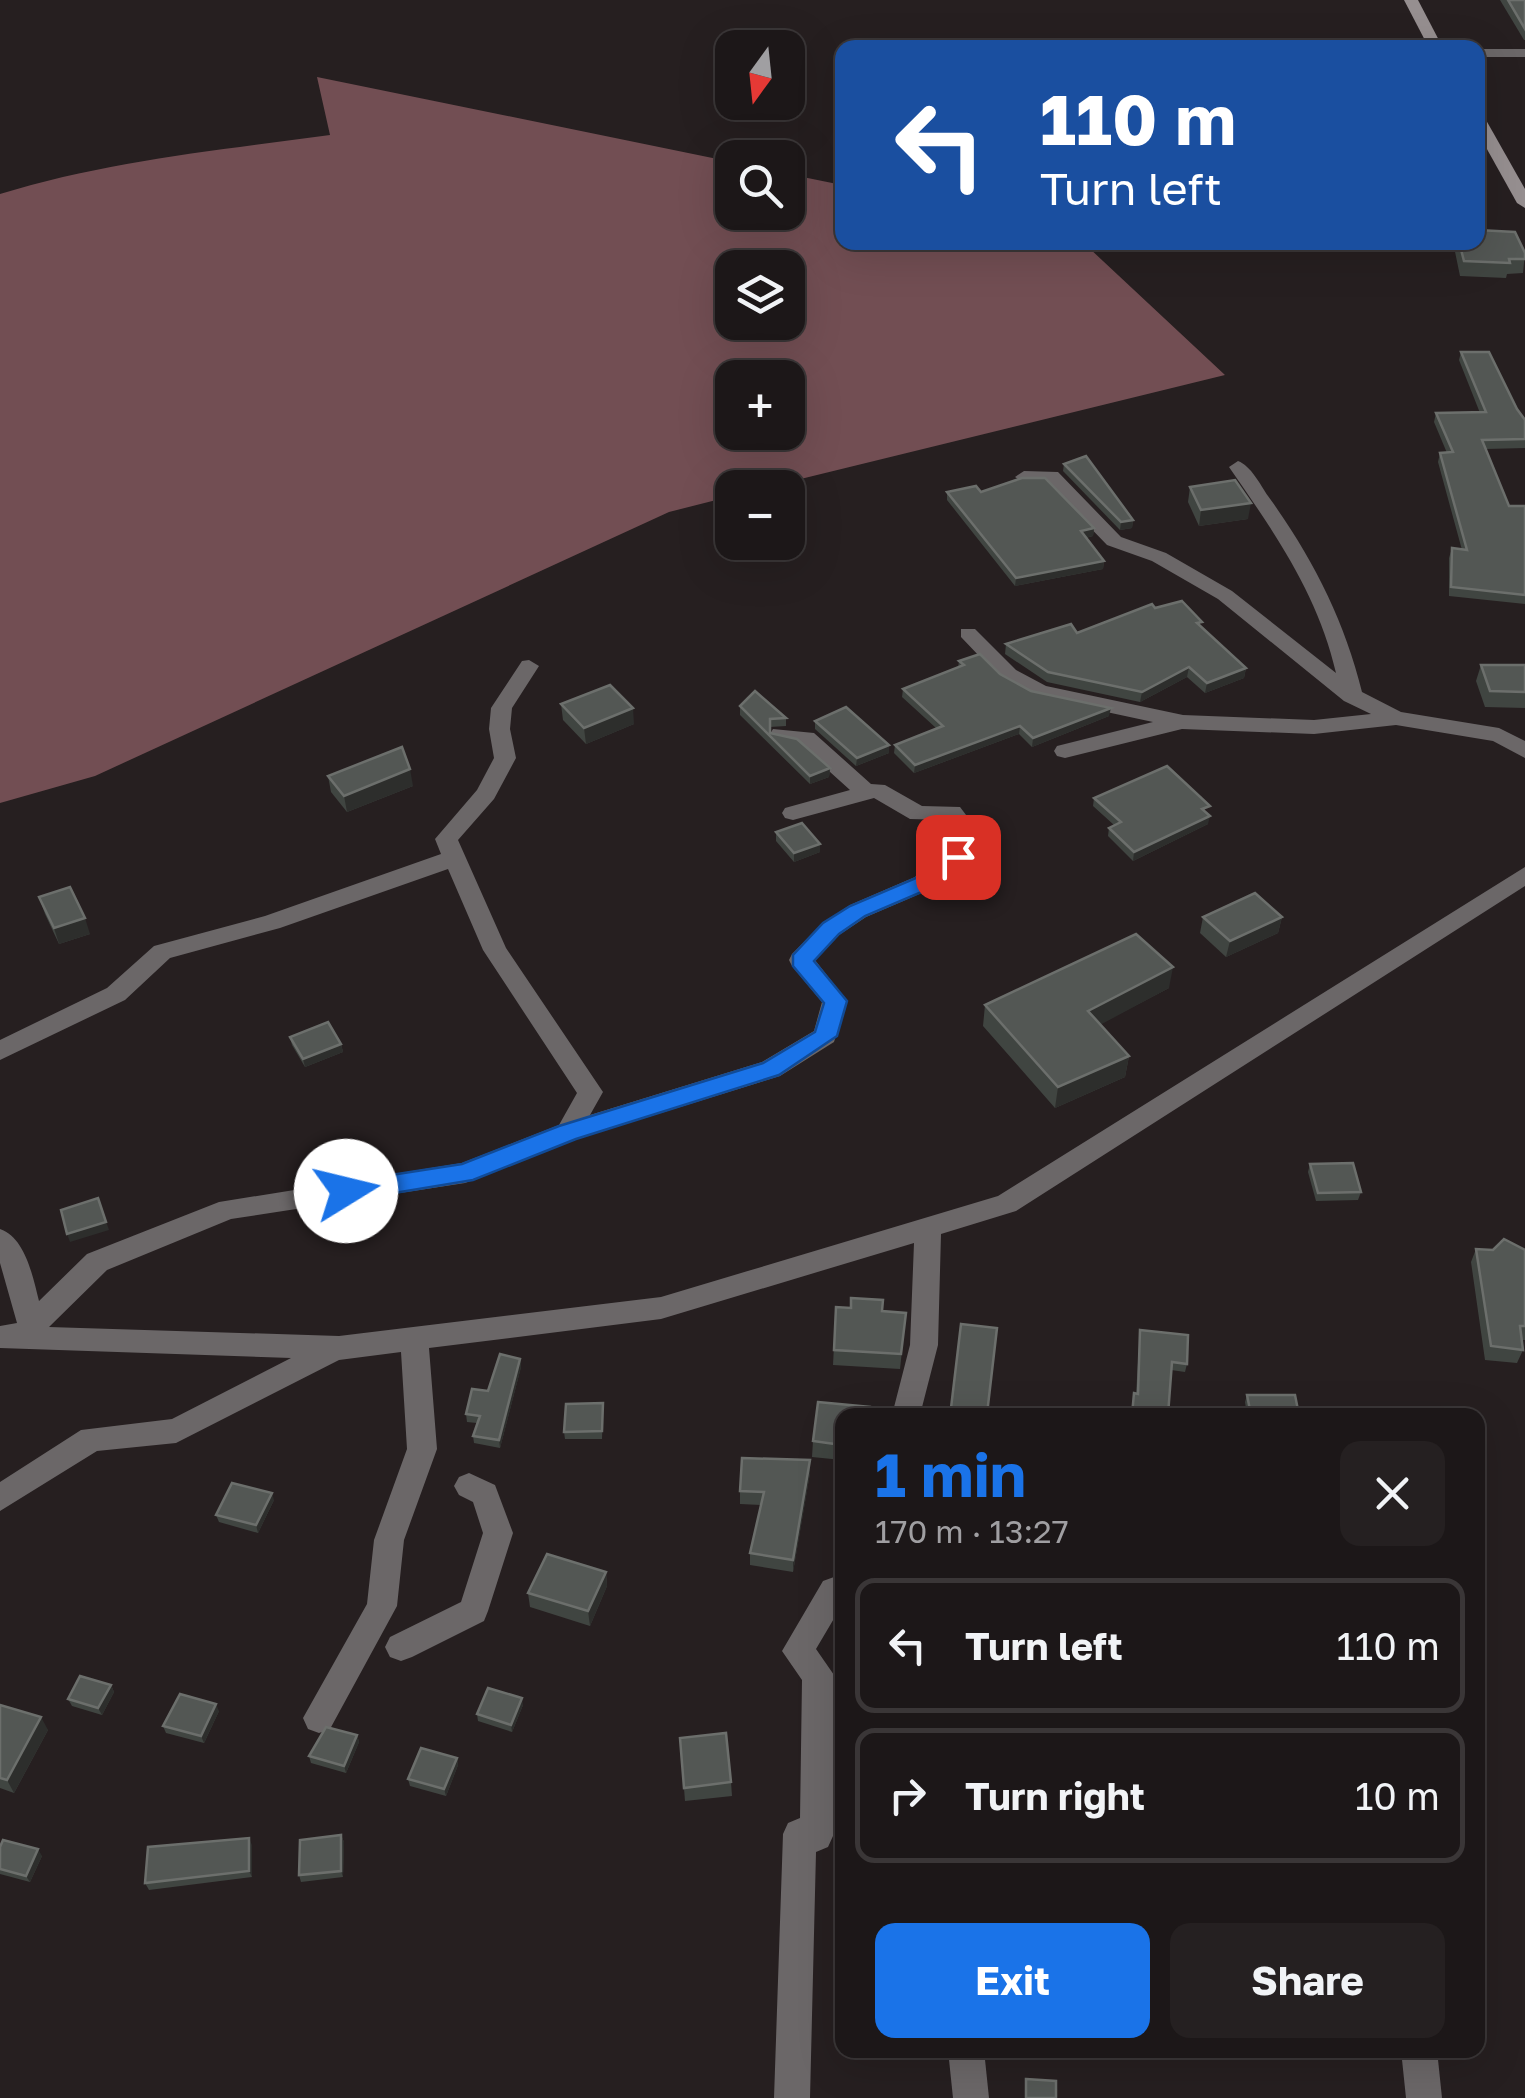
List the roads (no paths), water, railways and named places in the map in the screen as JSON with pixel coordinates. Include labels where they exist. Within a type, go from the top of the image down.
[{"type":"main road","points":[[1411,0],[1432,40]]},
{"type":"main road","points":[[1485,132],[1525,203]]},
{"type":"street","points":[[1485,53],[1525,53]]},
{"type":"street","points":[[1238,466],[1296,544],[1340,636],[1352,696]]},
{"type":"street","points":[[1024,476],[1051,476],[1114,540],[1159,558],[1225,595],[1352,696],[1396,718]]},
{"type":"street","points":[[968,633],[1008,675],[1040,691],[1183,722],[1314,726],[1396,718],[1498,735],[1525,751]]},
{"type":"street","points":[[529,666],[501,702],[496,724],[505,758],[486,794],[446,839],[494,950],[590,1092],[568,1132]]},
{"type":"street","points":[[1065,751],[1183,722]]},
{"type":"street","points":[[781,734],[806,738],[866,793]]},
{"type":"street","points":[[18,1333],[97,1262],[228,1209],[465,1173],[568,1132],[771,1069],[825,1036],[836,1001],[801,960],[831,928],[858,911],[923,883],[935,866],[980,848],[952,812],[918,814],[877,790],[793,812]]},
{"type":"street","points":[[0,1051],[116,994],[162,952],[272,922],[454,858]]},
{"type":"street","points":[[18,1333],[338,1348],[661,1308],[1007,1204],[1525,875]]},
{"type":"street","points":[[908,1408],[924,1345],[928,1228]]},
{"type":"street","points":[[0,1240],[15,1264],[18,1333]]},
{"type":"street","points":[[319,1718],[382,1606],[389,1540],[422,1449],[414,1339]]},
{"type":"street","points":[[0,1498],[91,1439],[176,1431],[338,1348]]},
{"type":"street","points":[[401,1646],[473,1612],[498,1533],[486,1494],[469,1486]]},
{"type":"street","points":[[792,2098],[800,1834],[816,1836],[818,1674],[798,1651],[834,1590]]},
{"type":"street","points":[[967,2058],[971,2098]]},
{"type":"street","points":[[1420,2058],[1424,2098]]}]
